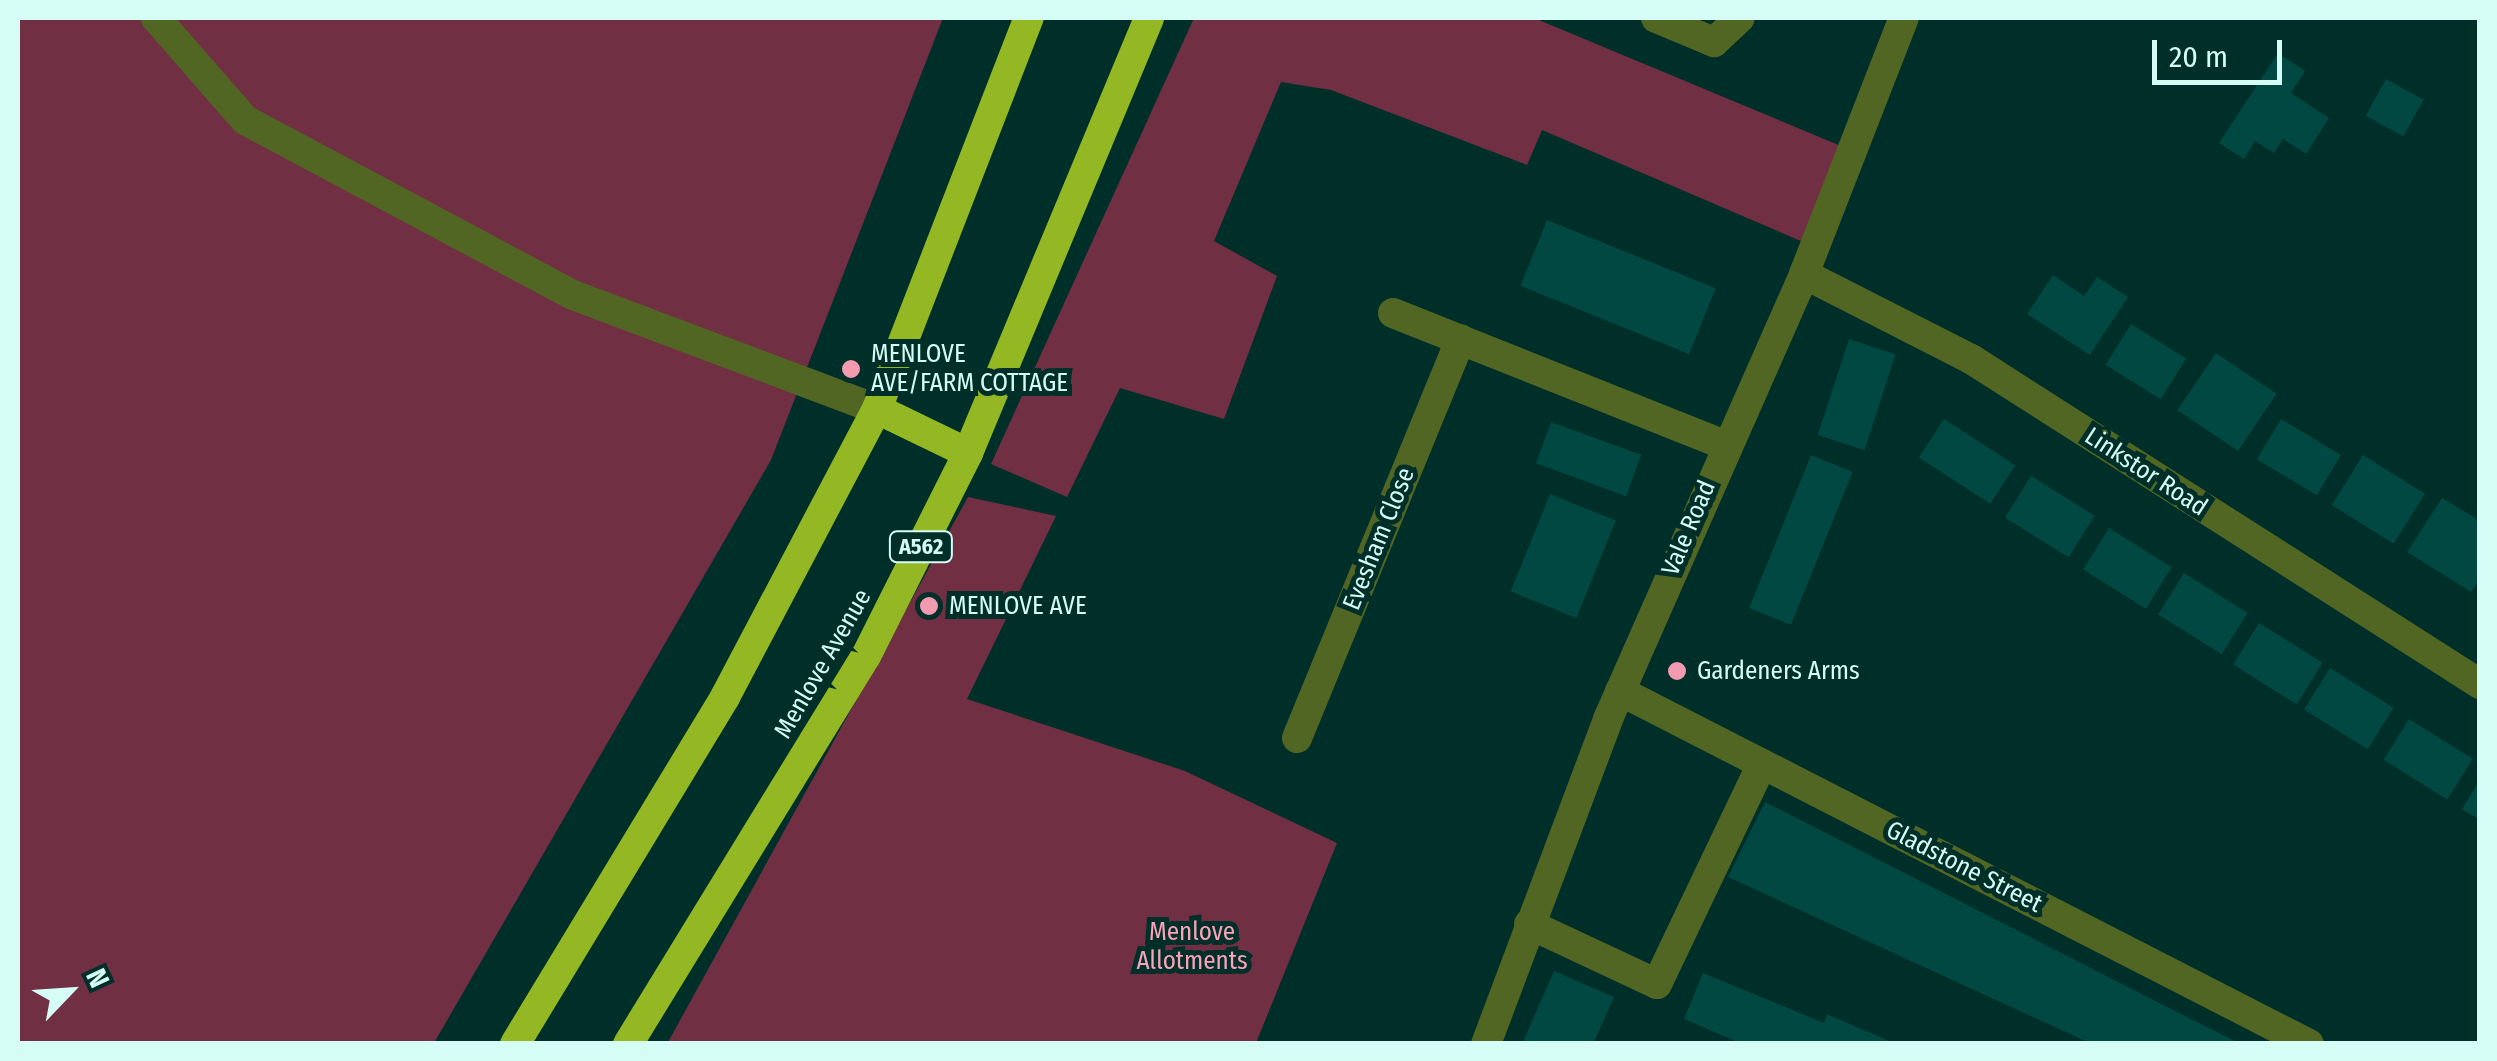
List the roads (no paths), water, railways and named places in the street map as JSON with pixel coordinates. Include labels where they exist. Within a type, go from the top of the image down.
[{"type":"highway","points":[[515,1044],[725,697],[877,408],[1029,18]]},
{"type":"highway","name":"Menlove Avenue","points":[[628,1044],[866,656],[968,453],[1149,18]]},
{"type":"highway","points":[[877,408],[968,453]]},
{"type":"street","points":[[156,18],[245,120],[573,295],[877,408]]},
{"type":"street","points":[[1656,18],[1714,42],[1740,18]]},
{"type":"street","name":"Vale Road","points":[[1486,1044],[1620,691],[1724,444],[1804,274],[1904,18]]},
{"type":"street","name":"Linkstor Road","points":[[1804,274],[1971,358],[2480,684]]},
{"type":"street","points":[[1394,313],[1724,444]]},
{"type":"street","name":"Evesham Close","points":[[1297,738],[1460,339]]},
{"type":"street","name":"Gladstone Street","points":[[1620,691],[2309,1044]]},
{"type":"street","points":[[1530,924],[1657,984],[1762,764]]},
{"type":"place","name":"MENLOVE AVE/FARM COTTAGE","points":[[851,369]]},
{"type":"place","name":"MENLOVE AVE","points":[[929,606]]},
{"type":"place","name":"Gardeners Arms","points":[[1677,671]]},
{"type":"park label","name":"Menlove Allotments","points":[[1192,948]]}]
